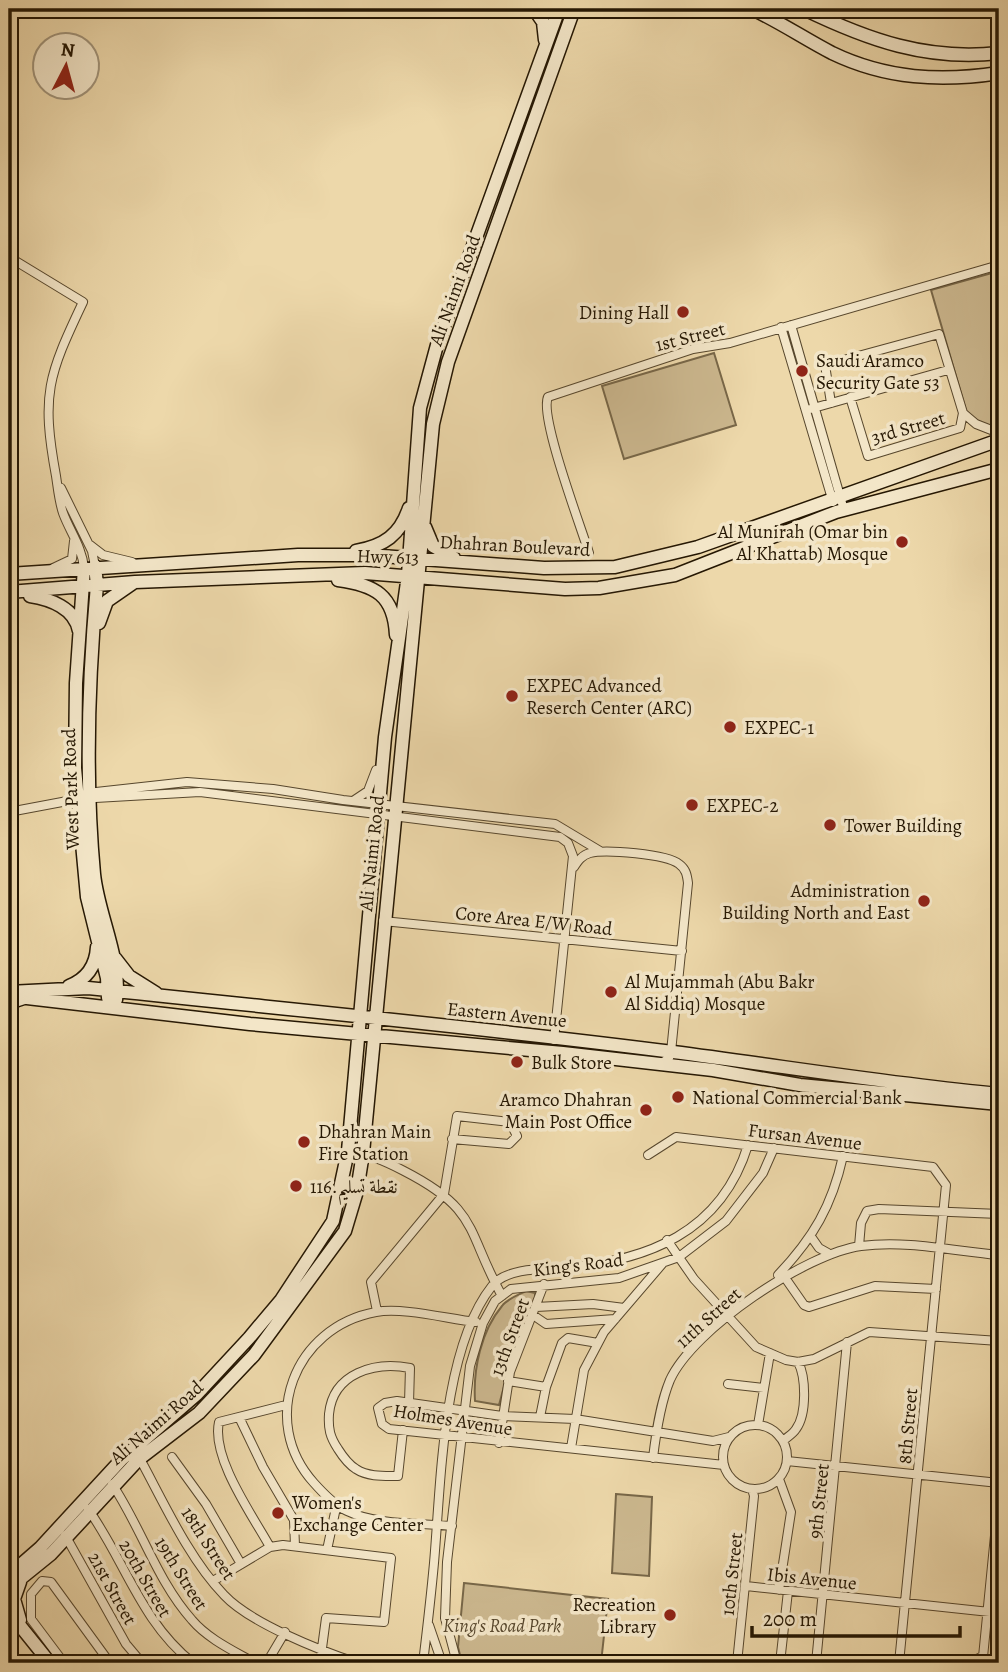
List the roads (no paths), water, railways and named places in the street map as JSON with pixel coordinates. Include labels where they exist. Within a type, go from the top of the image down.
[{"type":"main road","points":[[388,9],[448,9]]},
{"type":"main road","points":[[534,9],[543,22],[544,53]]},
{"type":"main road","name":"Ali Naimi Road","points":[[367,1018],[383,921],[415,625],[413,494],[416,433],[434,356],[559,9]]},
{"type":"main road","name":"Ali Naimi Road","points":[[415,559],[424,515],[433,424],[449,362],[574,9]]},
{"type":"main road","points":[[566,35],[582,9]]},
{"type":"main road","points":[[752,9],[832,52],[881,72],[924,79],[999,73]]},
{"type":"main road","points":[[804,9],[858,35],[900,48],[958,56],[999,53]]},
{"type":"main road","name":"Dhahran Boulevard","points":[[9,574],[241,556],[333,555],[569,569],[615,568],[698,547],[835,496],[999,440]]},
{"type":"main road","name":"Hwy 613","points":[[9,592],[135,582],[310,576],[414,575],[565,589],[634,583],[675,575],[840,511],[999,469]]},
{"type":"main road","points":[[333,555],[386,542],[405,519],[413,494]]},
{"type":"main road","points":[[424,515],[426,534],[433,546],[446,555],[467,563]]},
{"type":"main road","name":"West Park Road","points":[[90,567],[92,647],[85,797],[87,897],[102,939],[112,991],[111,1007]]},
{"type":"main road","name":"Ali Naimi Road","points":[[137,1454],[199,1413],[254,1354],[345,1231],[357,1191],[362,1153],[366,1034],[385,737],[414,575]]},
{"type":"main road","points":[[310,576],[367,585],[383,596],[395,624],[397,663]]},
{"type":"main road","points":[[415,625],[428,590],[449,578]]},
{"type":"main road","points":[[92,647],[107,601],[135,582]]},
{"type":"main road","name":"West Park Road","points":[[85,797],[75,719],[80,636],[90,586]]},
{"type":"main road","points":[[9,592],[52,601],[75,618],[80,636]]},
{"type":"main road","points":[[65,988],[84,978],[93,966],[102,939]]},
{"type":"main road","points":[[102,939],[116,962],[129,976],[157,993],[177,999]]},
{"type":"main road","name":"Eastern Avenue","points":[[9,992],[65,988],[112,991],[671,1052],[778,1065],[864,1081],[999,1094]]},
{"type":"main road","name":"Eastern Avenue","points":[[9,1001],[24,998],[562,1053],[800,1084],[999,1104]]},
{"type":"main road","name":"Ali Naimi Road","points":[[9,1588],[15,1578],[109,1481],[197,1394],[281,1300],[333,1221],[348,1151],[366,1034]]},
{"type":"main road","points":[[15,1578],[14,1623],[50,1663]]},
{"type":"main road","points":[[9,1612],[40,1663]]},
{"type":"street","points":[[9,257],[83,302],[53,372],[47,396],[49,440],[63,513],[90,567]]},
{"type":"street","name":"1st Street","points":[[589,553],[551,434],[545,404],[548,397],[669,356],[791,325],[999,265]]},
{"type":"street","points":[[791,325],[815,408],[835,496]]},
{"type":"street","points":[[781,327],[805,411],[840,511]]},
{"type":"street","points":[[831,403],[825,365],[939,334],[963,413],[975,424],[999,433]]},
{"type":"street","points":[[805,411],[948,369]]},
{"type":"street","name":"3rd Street","points":[[850,397],[868,456],[960,428],[963,413]]},
{"type":"street","points":[[57,479],[88,542],[90,567]]},
{"type":"street","points":[[48,570],[72,559],[75,544],[71,528]]},
{"type":"street","points":[[88,542],[103,555],[139,563]]},
{"type":"street","points":[[353,801],[368,791],[375,779],[378,752],[385,737]]},
{"type":"street","points":[[9,812],[85,797],[187,782],[273,789],[353,801],[379,810]]},
{"type":"street","points":[[85,797],[200,792],[555,824],[600,851]]},
{"type":"street","points":[[396,811],[560,837],[572,848],[554,1039],[555,1047],[562,1053]]},
{"type":"street","points":[[571,873],[584,855],[600,851],[664,858],[682,866],[688,883],[671,1052],[669,1058],[660,1064]]},
{"type":"street","name":"Core Area E/W Road","points":[[383,921],[682,951]]},
{"type":"street","points":[[377,1311],[371,1282],[444,1194],[452,1139],[457,1116],[510,1122],[517,1136],[509,1144],[452,1139]]},
{"type":"street","name":"Fursan Avenue","points":[[648,1155],[676,1137],[933,1167],[947,1192]]},
{"type":"street","name":"King's Road","points":[[494,1283],[526,1272],[621,1261],[667,1240],[713,1208],[735,1178],[748,1145]]},
{"type":"street","name":"King's Road","points":[[502,1296],[511,1289],[619,1278],[679,1257],[702,1242],[733,1214],[763,1173],[774,1148]]},
{"type":"street","points":[[348,1151],[362,1153],[400,1169],[444,1194],[460,1208],[476,1236],[494,1283],[502,1296],[495,1301],[483,1322],[470,1366],[464,1410],[443,1603],[457,1663]]},
{"type":"street","name":"11th Street","points":[[783,1275],[812,1238],[837,1183],[843,1156]]},
{"type":"street","name":"8th Street","points":[[899,1663],[947,1192]]},
{"type":"street","points":[[859,1246],[861,1223],[867,1211],[944,1210],[999,1214]]},
{"type":"street","points":[[812,1238],[818,1248],[828,1253]]},
{"type":"street","points":[[667,1240],[694,1279],[756,1347],[798,1362],[814,1359],[869,1332],[999,1341]]},
{"type":"street","name":"11th Street","points":[[653,1458],[656,1433],[670,1380],[692,1348],[783,1275],[828,1253],[859,1246],[940,1248],[999,1255]]},
{"type":"street","points":[[571,1448],[584,1370],[604,1332],[663,1263]]},
{"type":"street","points":[[783,1275],[808,1307],[875,1286],[936,1289]]},
{"type":"street","points":[[423,1663],[436,1524],[450,1408],[459,1359],[471,1321],[494,1283]]},
{"type":"street","name":"13th Street","points":[[499,1443],[508,1381],[521,1338],[544,1284]]},
{"type":"street","points":[[534,1311],[598,1305],[624,1308]]},
{"type":"street","points":[[598,1305],[604,1332]]},
{"type":"street","points":[[452,1526],[373,1518],[347,1511],[337,1503],[306,1474],[294,1452],[286,1405],[288,1390],[307,1354],[334,1329],[377,1311],[483,1322]]},
{"type":"street","points":[[534,1311],[546,1324],[615,1319]]},
{"type":"street","points":[[540,1417],[546,1387],[562,1343],[568,1338],[598,1343]]},
{"type":"street","name":"9th Street","points":[[816,1663],[838,1466],[847,1342]]},
{"type":"street","points":[[758,1425],[770,1353]]},
{"type":"street","points":[[783,1441],[797,1429],[802,1417],[804,1373],[798,1362]]},
{"type":"street","points":[[404,1430],[398,1476],[374,1476],[357,1470],[331,1439],[328,1428],[330,1401],[337,1387],[345,1381],[363,1371],[387,1364],[410,1368],[409,1403]]},
{"type":"street","points":[[508,1381],[546,1387]]},
{"type":"street","points":[[728,1384],[764,1388]]},
{"type":"street","name":"Holmes Avenue","points":[[724,1465],[499,1443],[389,1429],[382,1424],[378,1408],[385,1402],[409,1403],[502,1416],[575,1419],[713,1441],[729,1437]]},
{"type":"street","points":[[270,1547],[217,1444],[219,1422],[286,1405]]},
{"type":"street","points":[[239,1417],[263,1467],[294,1520],[295,1546]]},
{"type":"street","points":[[758,1425],[773,1430],[783,1441],[787,1461],[779,1479],[767,1487],[752,1489],[733,1481],[724,1465],[724,1449],[729,1437],[743,1427],[758,1425]]},
{"type":"street","name":"18th Street","points":[[137,1454],[212,1581],[225,1597],[321,1651],[358,1663]]},
{"type":"street","points":[[172,1457],[206,1504],[241,1564]]},
{"type":"street","points":[[787,1461],[999,1483]]},
{"type":"street","points":[[779,1479],[792,1512],[783,1590],[780,1663]]},
{"type":"street","name":"19th Street","points":[[109,1481],[173,1595],[193,1622],[218,1642],[255,1663]]},
{"type":"street","name":"10th Street","points":[[737,1663],[754,1496],[752,1489]]},
{"type":"street","points":[[983,1657],[999,1495]]},
{"type":"street","points":[[327,1550],[337,1503]]},
{"type":"street","name":"20th Street","points":[[86,1506],[151,1621],[172,1647],[193,1663]]},
{"type":"street","name":"21st Street","points":[[62,1532],[103,1604],[142,1663]]},
{"type":"street","points":[[212,1581],[270,1547],[295,1546],[391,1558],[384,1622],[326,1618],[320,1663]]},
{"type":"street","points":[[64,1663],[31,1619],[31,1594],[42,1581],[51,1582],[110,1663]]},
{"type":"street","name":"Ibis Avenue","points":[[746,1587],[999,1613]]},
{"type":"street","points":[[428,1622],[442,1663]]},
{"type":"street","points":[[255,1663],[269,1659],[285,1632]]},
{"type":"street","points":[[968,1663],[974,1658],[983,1657],[991,1663]]},
{"type":"place","name":"Dining Hall","points":[[683,312]]},
{"type":"place","name":"Saudi Aramco Security Gate 53","points":[[802,371]]},
{"type":"place","name":"Al Munirah (Omar bin Al Khattab) Mosque","points":[[902,542]]},
{"type":"place","name":"EXPEC Advanced Reserch Center (ARC)","points":[[512,696]]},
{"type":"place","name":"EXPEC-1","points":[[730,727]]},
{"type":"place","name":"EXPEC-2","points":[[692,805]]},
{"type":"place","name":"Tower Building","points":[[830,825]]},
{"type":"place","name":"Administration Building North and East","points":[[924,901]]},
{"type":"place","name":"Al Mujammah (Abu Bakr Al Siddiq) Mosque","points":[[611,992]]},
{"type":"place","name":"Bulk Store","points":[[517,1062]]},
{"type":"place","name":"National Commercial Bank","points":[[678,1097]]},
{"type":"place","name":"Aramco Dhahran Main Post Office","points":[[646,1110]]},
{"type":"place","name":"Dhahran Main Fire Station","points":[[304,1142]]},
{"type":"place","name":"نقطة تسليم.116","points":[[296,1186]]},
{"type":"place","name":"Women's Exchange Center","points":[[278,1513]]},
{"type":"place","name":"Recreation Library","points":[[670,1615]]},
{"type":"park label","name":"King's Road Park","points":[[502,1625]]}]
